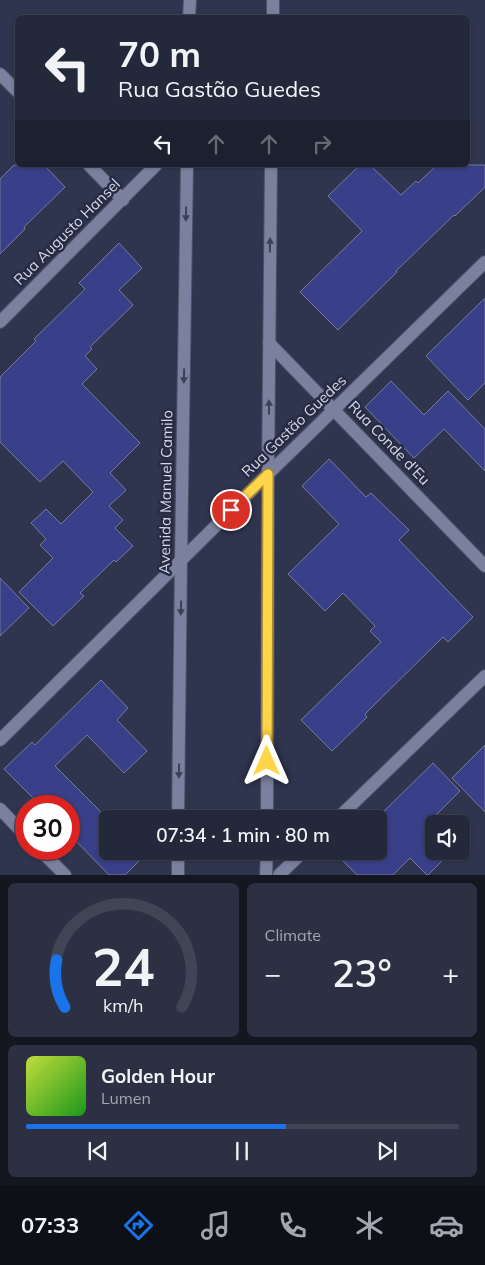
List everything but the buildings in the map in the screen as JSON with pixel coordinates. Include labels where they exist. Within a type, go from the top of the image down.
[{"type":"street","points":[[189,15],[190,0]]},
{"type":"street","points":[[273,0],[273,15]]},
{"type":"street","points":[[0,74],[15,89]]},
{"type":"street","points":[[91,167],[123,200]]},
{"type":"street","name":"Rua Augusto Hansel","points":[[0,322],[154,167]]},
{"type":"street","name":"Avenida Manuel Camilo","points":[[178,810],[187,167]]},
{"type":"street","points":[[267,810],[271,167]]},
{"type":"street","name":"Rua Gastão Guedes","points":[[0,740],[181,559],[485,262]]},
{"type":"street","name":"Rua Conde d'Eu","points":[[269,343],[485,566]]},
{"type":"street","points":[[347,810],[485,676]]},
{"type":"street","points":[[0,809],[15,825]]},
{"type":"street","points":[[50,860],[65,875]]},
{"type":"street","points":[[178,860],[178,875]]},
{"type":"street","points":[[266,860],[266,875]]},
{"type":"street","points":[[279,875],[295,860]]},
{"type":"route","points":[[231,510],[268,474],[267,761]]}]
